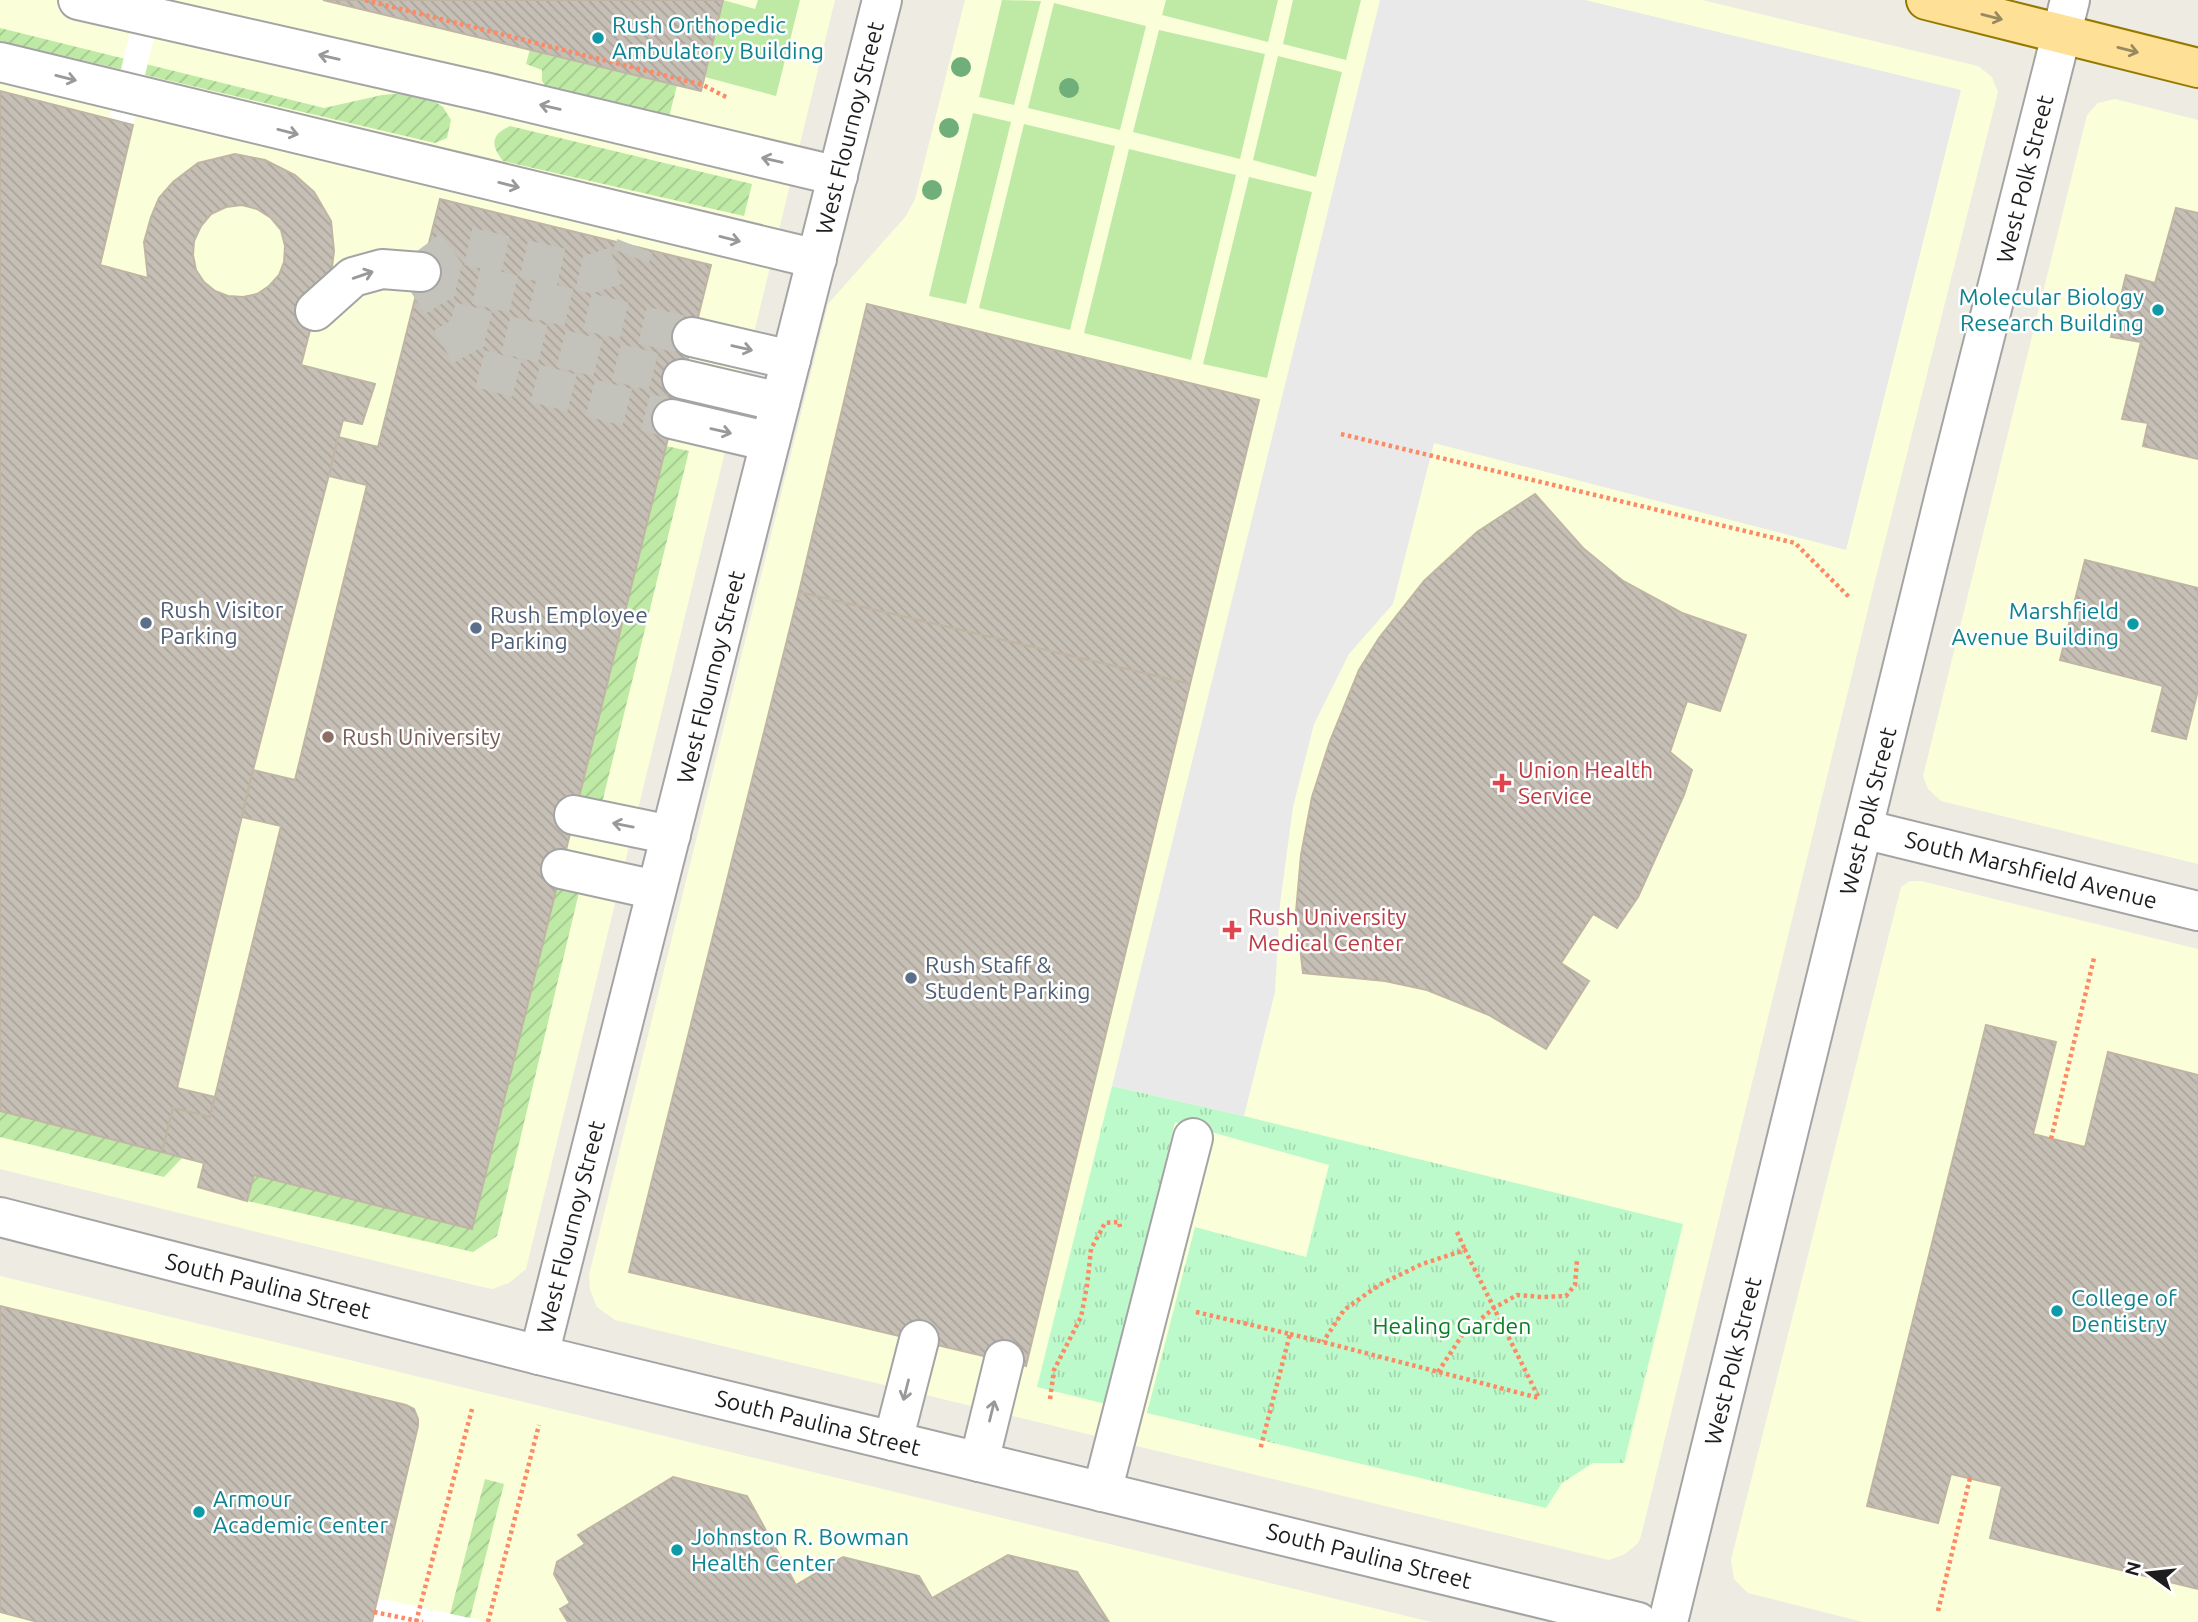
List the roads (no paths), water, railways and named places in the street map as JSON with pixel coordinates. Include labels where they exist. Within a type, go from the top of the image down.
[{"type":"main road","points":[[1926,0],[2066,17],[2198,68]]},
{"type":"street","points":[[78,0],[485,92],[838,176]]},
{"type":"street","name":"West Flournoy Street","points":[[539,1355],[882,0]]},
{"type":"street","name":"West Polk Street","points":[[1668,1622],[2066,17]]},
{"type":"street","points":[[0,62],[638,232],[817,259]]},
{"type":"street","points":[[315,310],[353,277],[382,269],[421,272]]},
{"type":"street","points":[[692,337],[791,360]]},
{"type":"street","points":[[682,379],[780,402]]},
{"type":"street","points":[[672,419],[770,442]]},
{"type":"street","points":[[574,815],[671,835]]},
{"type":"street","name":"South Marshfield Avenue","points":[[1863,829],[2198,911]]},
{"type":"street","points":[[561,869],[656,890]]},
{"type":"street","points":[[1102,1492],[1193,1138]]},
{"type":"street","name":"South Paulina Street","points":[[0,1217],[539,1355],[1638,1622]]},
{"type":"street","points":[[893,1440],[919,1340]]},
{"type":"street","points":[[979,1462],[1004,1360]]},
{"type":"tunnel","points":[[421,272],[458,244],[591,274],[629,261],[635,246]]},
{"type":"tunnel","points":[[421,272],[451,321],[682,379]]},
{"type":"tunnel","points":[[421,272],[692,337]]},
{"type":"tunnel","points":[[451,321],[477,368],[672,419]]},
{"type":"place","name":"Rush Orthopedic Ambulatory Building","points":[[598,38]]},
{"type":"place","name":"Molecular Biology Research Building","points":[[2158,310]]},
{"type":"place","name":"Rush Visitor Parking","points":[[146,623]]},
{"type":"place","name":"Marshfield Avenue Building","points":[[2133,624]]},
{"type":"place","name":"Rush Employee Parking","points":[[476,628]]},
{"type":"place","name":"Rush University","points":[[328,737]]},
{"type":"place","name":"Union Health Service","points":[[1502,783]]},
{"type":"place","name":"Rush University Medical Center","points":[[1232,930]]},
{"type":"place","name":"Rush Staff & Student Parking","points":[[911,978]]},
{"type":"place","name":"College of Dentistry","points":[[2057,1311]]},
{"type":"place","name":"Armour Academic Center","points":[[199,1512]]},
{"type":"place","name":"Johnston R. Bowman Health Center","points":[[677,1550]]},
{"type":"park label","name":"Healing Garden","points":[[1452,1326]]}]
